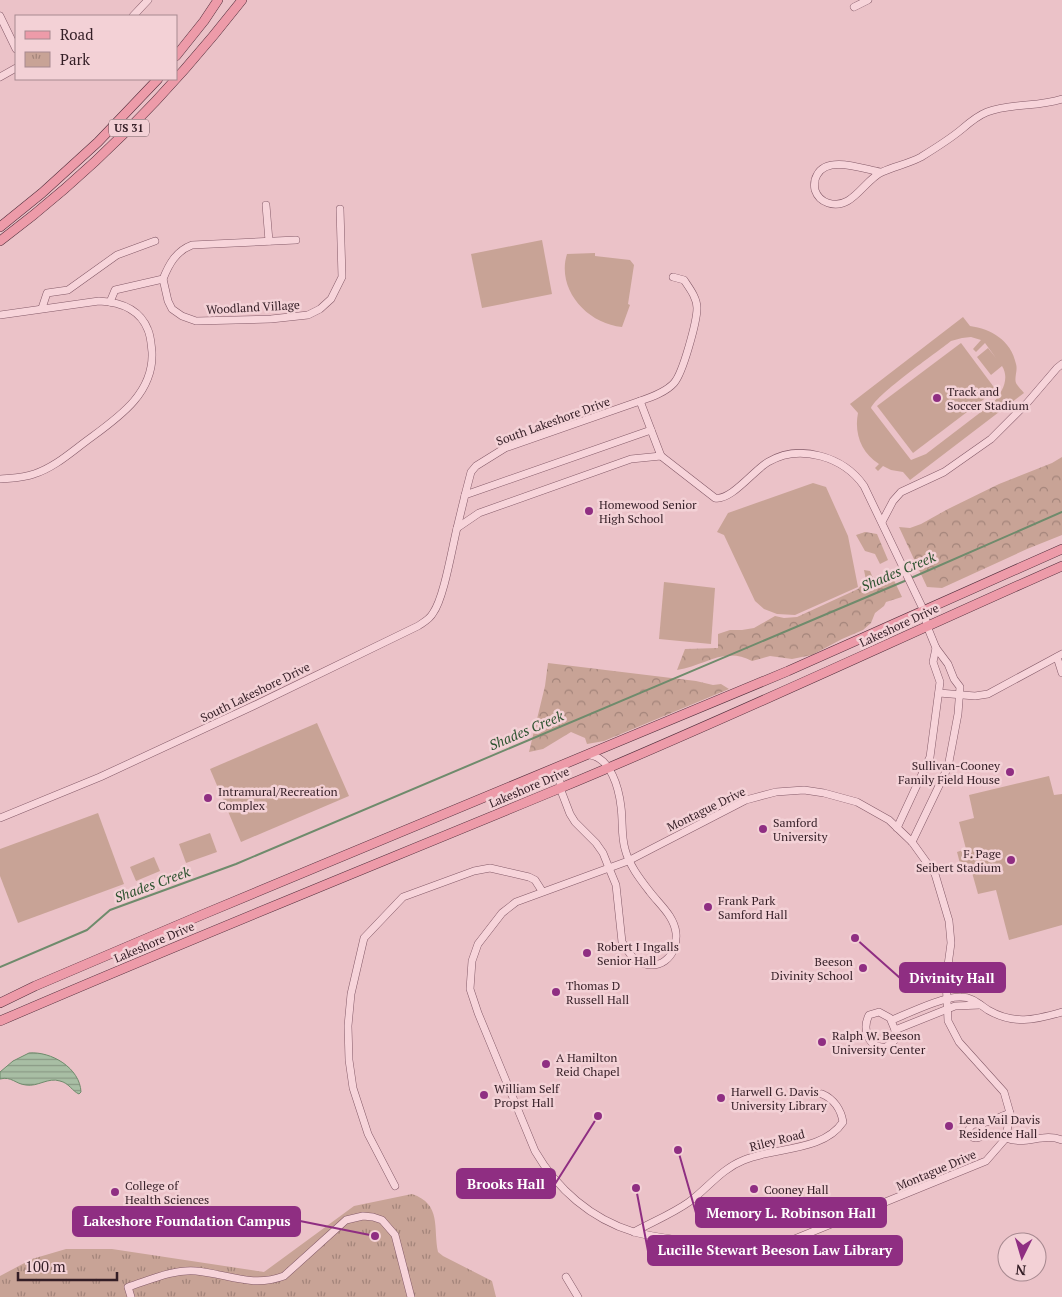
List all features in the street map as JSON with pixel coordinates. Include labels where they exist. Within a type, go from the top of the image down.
[{"type":"main road","points":[[178,54],[218,0]]},
{"type":"main road","name":"US 31","points":[[178,77],[242,0]]},
{"type":"main road","name":"US 31","points":[[0,227],[42,194],[98,142],[157,80]]},
{"type":"main road","name":"US 31","points":[[0,241],[31,218],[97,161],[175,80]]},
{"type":"main road","name":"Lakeshore Drive","points":[[0,1003],[35,986],[788,671],[1062,549]]},
{"type":"main road","name":"Lakeshore Drive","points":[[0,1021],[164,951],[560,788],[834,670],[1062,566]]},
{"type":"street","points":[[134,15],[148,0]]},
{"type":"street","points":[[854,7],[868,0]]},
{"type":"street","points":[[0,16],[15,47]]},
{"type":"street","points":[[0,78],[15,69]]},
{"type":"street","points":[[880,172],[846,165],[829,165],[822,168],[817,174],[814,182],[815,190],[824,202],[840,204],[854,196],[880,172],[914,160],[962,130],[977,117],[989,112],[1051,103],[1062,99]]},
{"type":"street","points":[[266,205],[269,241]]},
{"type":"street","name":"Woodland Village","points":[[164,279],[168,301],[172,309],[182,316],[196,321],[271,319],[308,315],[320,310],[330,299],[342,277],[340,209]]},
{"type":"street","points":[[110,302],[115,290],[164,279],[170,263],[184,248],[192,245],[296,240]]},
{"type":"street","points":[[42,308],[47,293],[68,290],[117,254],[155,241]]},
{"type":"street","name":"South Lakeshore Drive","points":[[0,818],[109,773],[253,706],[424,622],[434,612],[443,589],[471,472],[476,466],[505,448],[640,401],[661,392],[677,380],[684,363],[696,316],[696,300],[684,280],[673,277]]},
{"type":"street","points":[[0,315],[99,301],[128,307],[145,322],[151,337],[152,360],[147,384],[135,402],[118,417],[56,464],[33,475],[0,479]]},
{"type":"street","points":[[883,525],[892,501],[901,492],[944,472],[991,439],[1062,364]]},
{"type":"street","points":[[640,401],[661,456],[710,494],[720,499],[728,496],[756,470],[769,461],[786,455],[803,453],[829,458],[851,471],[864,486],[924,611],[927,626],[936,648],[948,664],[954,679],[960,687],[948,767],[912,842]]},
{"type":"street","points":[[466,495],[651,430]]},
{"type":"street","points":[[457,528],[479,513],[631,459],[661,456]]},
{"type":"street","points":[[897,828],[930,760],[940,682],[933,662],[936,648]]},
{"type":"street","points":[[939,693],[975,696],[988,694],[1060,655],[1062,672]]},
{"type":"street","points":[[940,682],[954,679]]},
{"type":"street","points":[[566,764],[560,777],[560,788],[570,814],[575,822],[600,848],[609,868],[616,886],[622,942],[633,958],[644,964],[658,964],[665,961],[674,949],[676,938],[674,926],[670,916],[628,861],[622,837],[620,798],[608,767],[598,756],[590,755]]},
{"type":"street","name":"Montague Drive","points":[[804,790],[857,802],[889,820],[897,828],[912,842],[935,874],[949,921],[951,943],[946,980],[948,1021],[959,1042],[1004,1092],[1010,1114],[1006,1138],[986,1161],[770,1249],[755,1251],[733,1249],[634,1232],[618,1226],[581,1205],[546,1170],[535,1151],[478,1013],[470,989],[472,961],[478,944],[502,913],[516,902],[542,891],[628,861],[746,800],[776,792],[804,790]]},
{"type":"street","points":[[395,1186],[368,1134],[351,1078],[348,1060],[348,1026],[351,994],[364,938],[403,897],[474,871],[490,868],[532,878],[542,891]]},
{"type":"street","points":[[892,1020],[958,996],[972,999],[999,1016],[1017,1020],[1062,1012]]},
{"type":"street","points":[[895,1030],[947,1009],[965,1005],[980,1005]]},
{"type":"street","points":[[880,1012],[888,1016],[892,1020],[895,1030],[894,1040],[886,1047],[878,1047],[868,1038],[866,1027],[869,1016],[872,1013],[880,1012]]},
{"type":"street","name":"Riley Road","points":[[634,1232],[688,1202],[720,1174],[735,1164],[751,1157],[817,1142],[838,1130],[843,1122],[842,1112],[828,1097],[822,1094]]},
{"type":"street","points":[[991,1121],[978,1138],[974,1138],[970,1134],[970,1128],[977,1124],[1010,1114]]},
{"type":"street","points":[[977,1124],[982,1126],[983,1133]]},
{"type":"street","points":[[1006,1138],[1024,1141],[1052,1136],[1062,1140]]},
{"type":"street","points":[[131,1297],[128,1287],[180,1272],[196,1271],[262,1282],[273,1280],[284,1276],[346,1220],[363,1216],[382,1220],[394,1235],[410,1297]]},
{"type":"street","points":[[566,1277],[578,1297]]},
{"type":"green space","points":[[542,240],[552,294],[482,308],[471,254]]},
{"type":"green space","points":[[595,253],[595,256],[630,260],[634,265],[628,304],[630,305],[622,327],[597,319],[586,312],[570,292],[566,280],[567,254]]},
{"type":"green space","points":[[963,317],[970,326],[992,333],[1010,348],[1017,369],[1016,383],[1024,393],[910,480],[903,472],[891,470],[883,466],[878,471],[875,468],[879,464],[868,454],[860,442],[857,428],[858,413],[850,404]],"holes":[[[971,337],[981,340],[973,349],[976,352],[985,343],[996,358],[988,348],[977,357],[991,375],[1002,366],[1004,371],[1005,380],[1000,394],[994,402],[926,454],[911,460],[871,408],[884,393],[951,341]]]},
{"type":"green space","name":"Track and Soccer Stadium","points":[[961,343],[996,390],[913,453],[877,406]]},
{"type":"green space","points":[[1062,457],[1062,535],[942,588],[927,587],[899,527],[910,528],[921,524],[999,484],[1052,463]]},
{"type":"green space","points":[[813,483],[826,487],[848,536],[858,587],[795,615],[777,614],[764,609],[755,601],[724,535],[717,532],[728,513]]},
{"type":"green space","points":[[865,532],[877,534],[888,560],[880,564],[875,554],[865,551],[856,535]]},
{"type":"green space","points":[[864,570],[870,571],[873,578],[891,574],[902,597],[886,602],[875,613],[871,623],[863,630],[812,655],[792,659],[770,656],[752,661],[742,657],[723,656],[677,670],[685,649],[718,648],[718,634],[730,630],[754,628],[775,616],[784,618],[797,617],[858,589],[866,580]]},
{"type":"green space","points":[[664,582],[715,588],[711,644],[659,639]]},
{"type":"green space","points":[[548,663],[696,681],[713,685],[721,684],[729,689],[604,741],[587,744],[585,738],[571,732],[543,749],[529,752],[545,686]]},
{"type":"green space","points":[[317,723],[349,796],[241,842],[210,769]]},
{"type":"green space","name":"F. Page Seibert Stadium","points":[[1049,776],[1054,795],[1062,794],[1062,925],[1009,940],[996,890],[978,894],[971,869],[962,871],[957,852],[966,849],[959,822],[974,818],[969,795]]},
{"type":"green space","points":[[98,813],[124,884],[18,923],[0,876],[0,849]]},
{"type":"green space","points":[[210,833],[217,852],[186,863],[179,844]]},
{"type":"green space","points":[[154,857],[160,871],[136,881],[130,867]]},
{"type":"green space","points":[[412,1194],[422,1198],[432,1210],[438,1252],[492,1281],[496,1297],[0,1297],[0,1276],[32,1259],[66,1249],[112,1249],[264,1272],[354,1206]]},
{"type":"shaded area","points":[[29,1053],[46,1055],[63,1063],[76,1076],[81,1092],[79,1094],[66,1083],[56,1080],[30,1085],[11,1079],[0,1079],[0,1072],[13,1061]]},
{"type":"waterway","name":"Shades Creek","points":[[911,578],[1062,512]]},
{"type":"waterway","name":"Shades Creek","points":[[0,967],[87,930],[110,910],[236,864],[907,580]]},
{"type":"place","name":"Track and Soccer Stadium","points":[[937,398]]},
{"type":"place","name":"Homewood Senior High School","points":[[589,511]]},
{"type":"place","name":"Sullivan-Cooney Family Field House","points":[[1010,772]]},
{"type":"place","name":"Intramural/Recreation Complex","points":[[208,798]]},
{"type":"place","name":"Samford University","points":[[763,829]]},
{"type":"place","name":"F. Page Seibert Stadium","points":[[1011,860]]},
{"type":"place","name":"Frank Park Samford Hall","points":[[708,907]]},
{"type":"place","name":"Divinity Hall","points":[[855,938]]},
{"type":"place","name":"Robert I Ingalls Senior Hall","points":[[587,953]]},
{"type":"place","name":"Beeson Divinity School","points":[[863,968]]},
{"type":"place","name":"Thomas D Russell Hall","points":[[556,992]]},
{"type":"place","name":"Ralph W. Beeson University Center","points":[[822,1042]]},
{"type":"place","name":"A Hamilton Reid Chapel","points":[[546,1064]]},
{"type":"place","name":"William Self Propst Hall","points":[[484,1095]]},
{"type":"place","name":"Harwell G. Davis University Library","points":[[721,1098]]},
{"type":"place","name":"Brooks Hall","points":[[598,1116]]},
{"type":"place","name":"Lena Vail Davis Residence Hall","points":[[949,1126]]},
{"type":"place","name":"Memory L. Robinson Hall","points":[[678,1150]]},
{"type":"place","name":"Lucille Stewart Beeson Law Library","points":[[636,1188]]},
{"type":"place","name":"Cooney Hall","points":[[754,1189]]},
{"type":"place","name":"College of Health Sciences","points":[[115,1192]]},
{"type":"place","name":"Lakeshore Foundation Campus","points":[[375,1236]]}]
